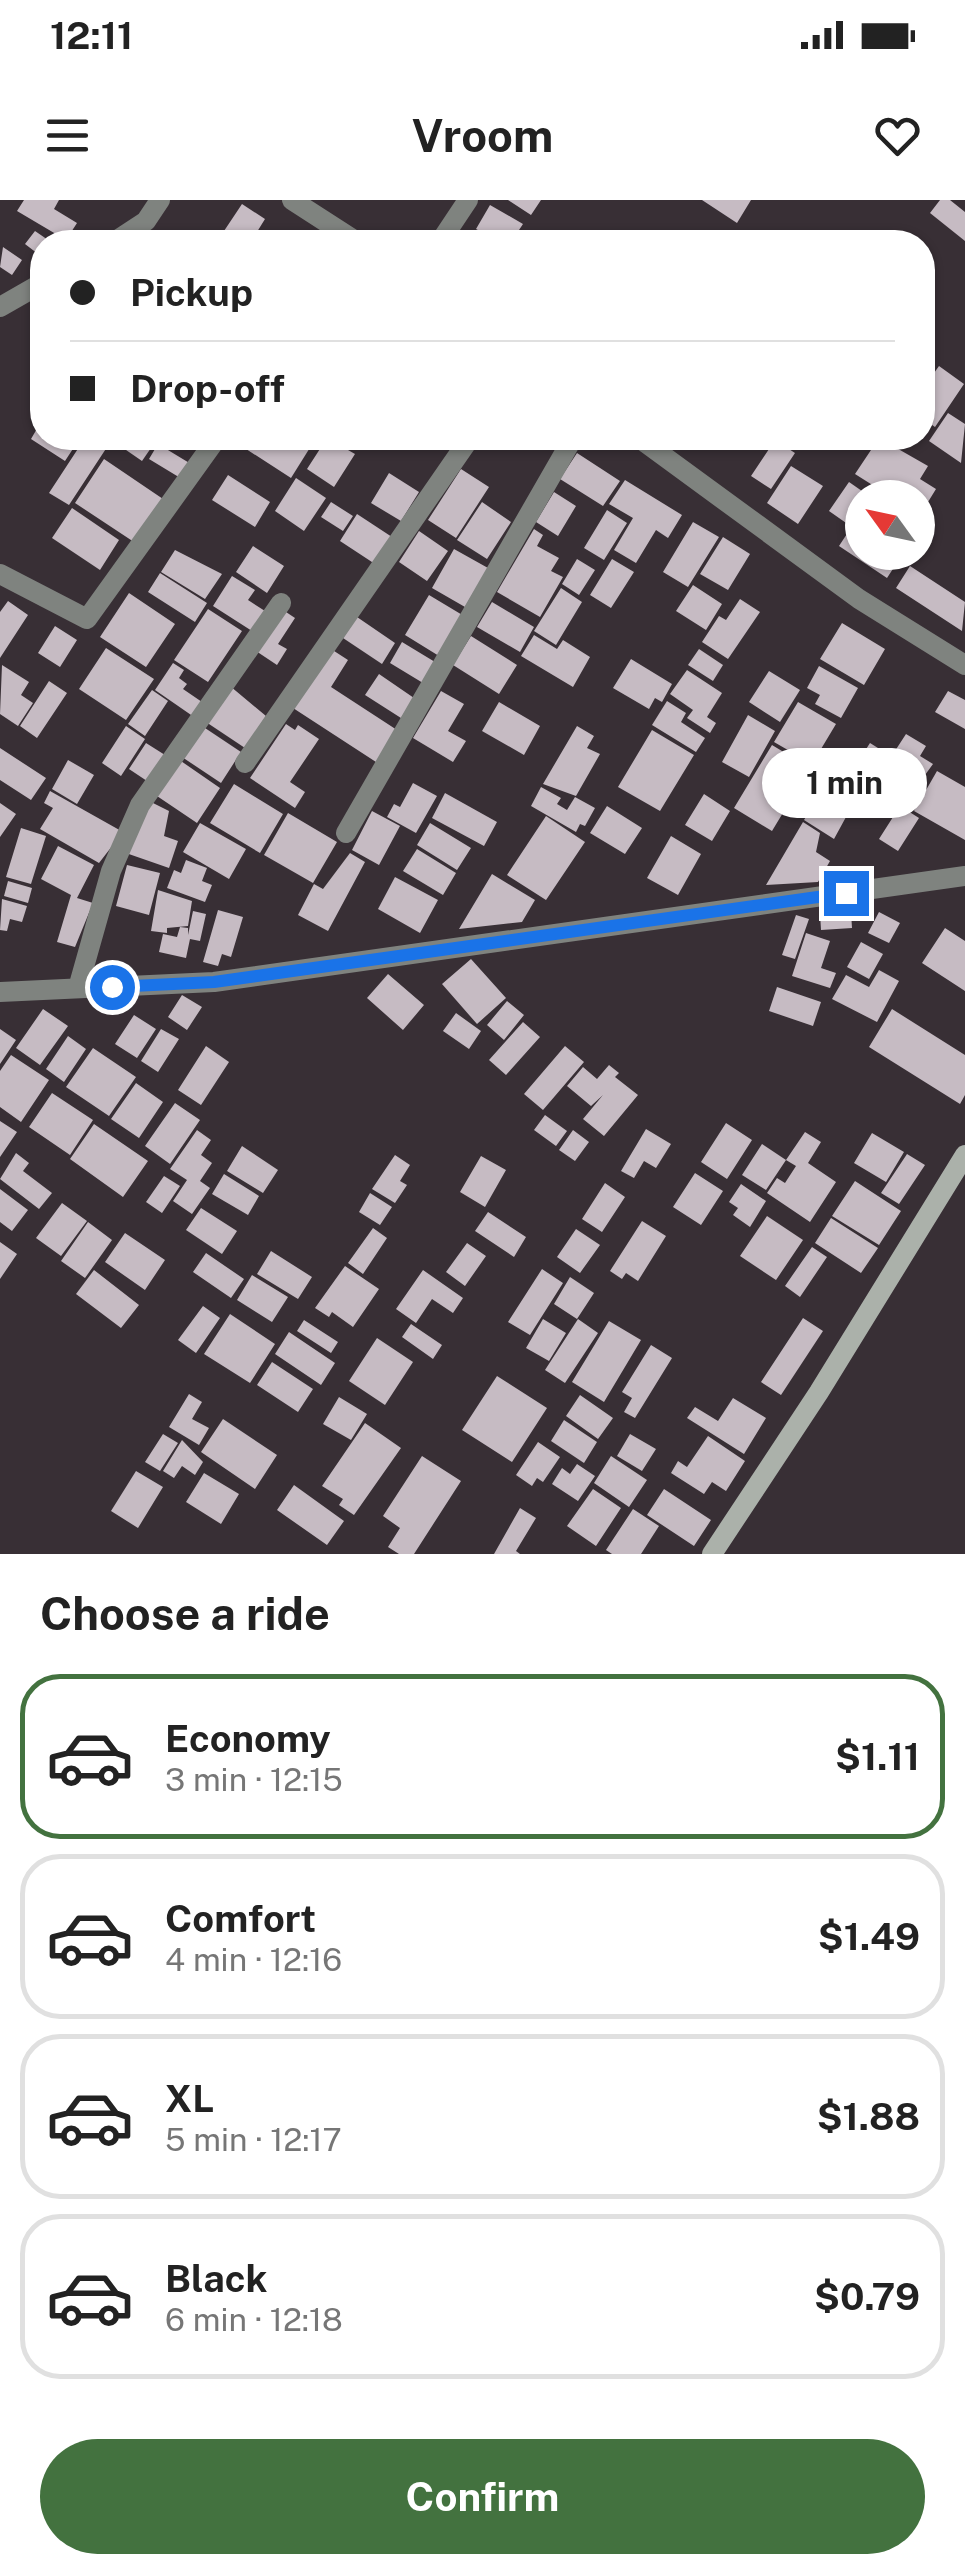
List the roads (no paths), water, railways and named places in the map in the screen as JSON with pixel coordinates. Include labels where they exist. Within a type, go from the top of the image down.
[{"type":"street","points":[[132,230],[146,221],[160,200]]},
{"type":"street","points":[[292,200],[336,230]]},
{"type":"street","points":[[448,230],[468,200]]},
{"type":"street","points":[[0,306],[30,290]]},
{"type":"street","points":[[0,574],[87,620],[96,613],[209,450]]},
{"type":"street","points":[[246,763],[462,450]]},
{"type":"street","points":[[346,832],[565,450]]},
{"type":"street","points":[[656,450],[859,598],[965,665]]},
{"type":"street","points":[[78,988],[110,871],[140,806],[281,603]]},
{"type":"street","points":[[0,992],[214,982],[965,876]]},
{"type":"street","points":[[712,1554],[819,1392],[965,1155]]}]
